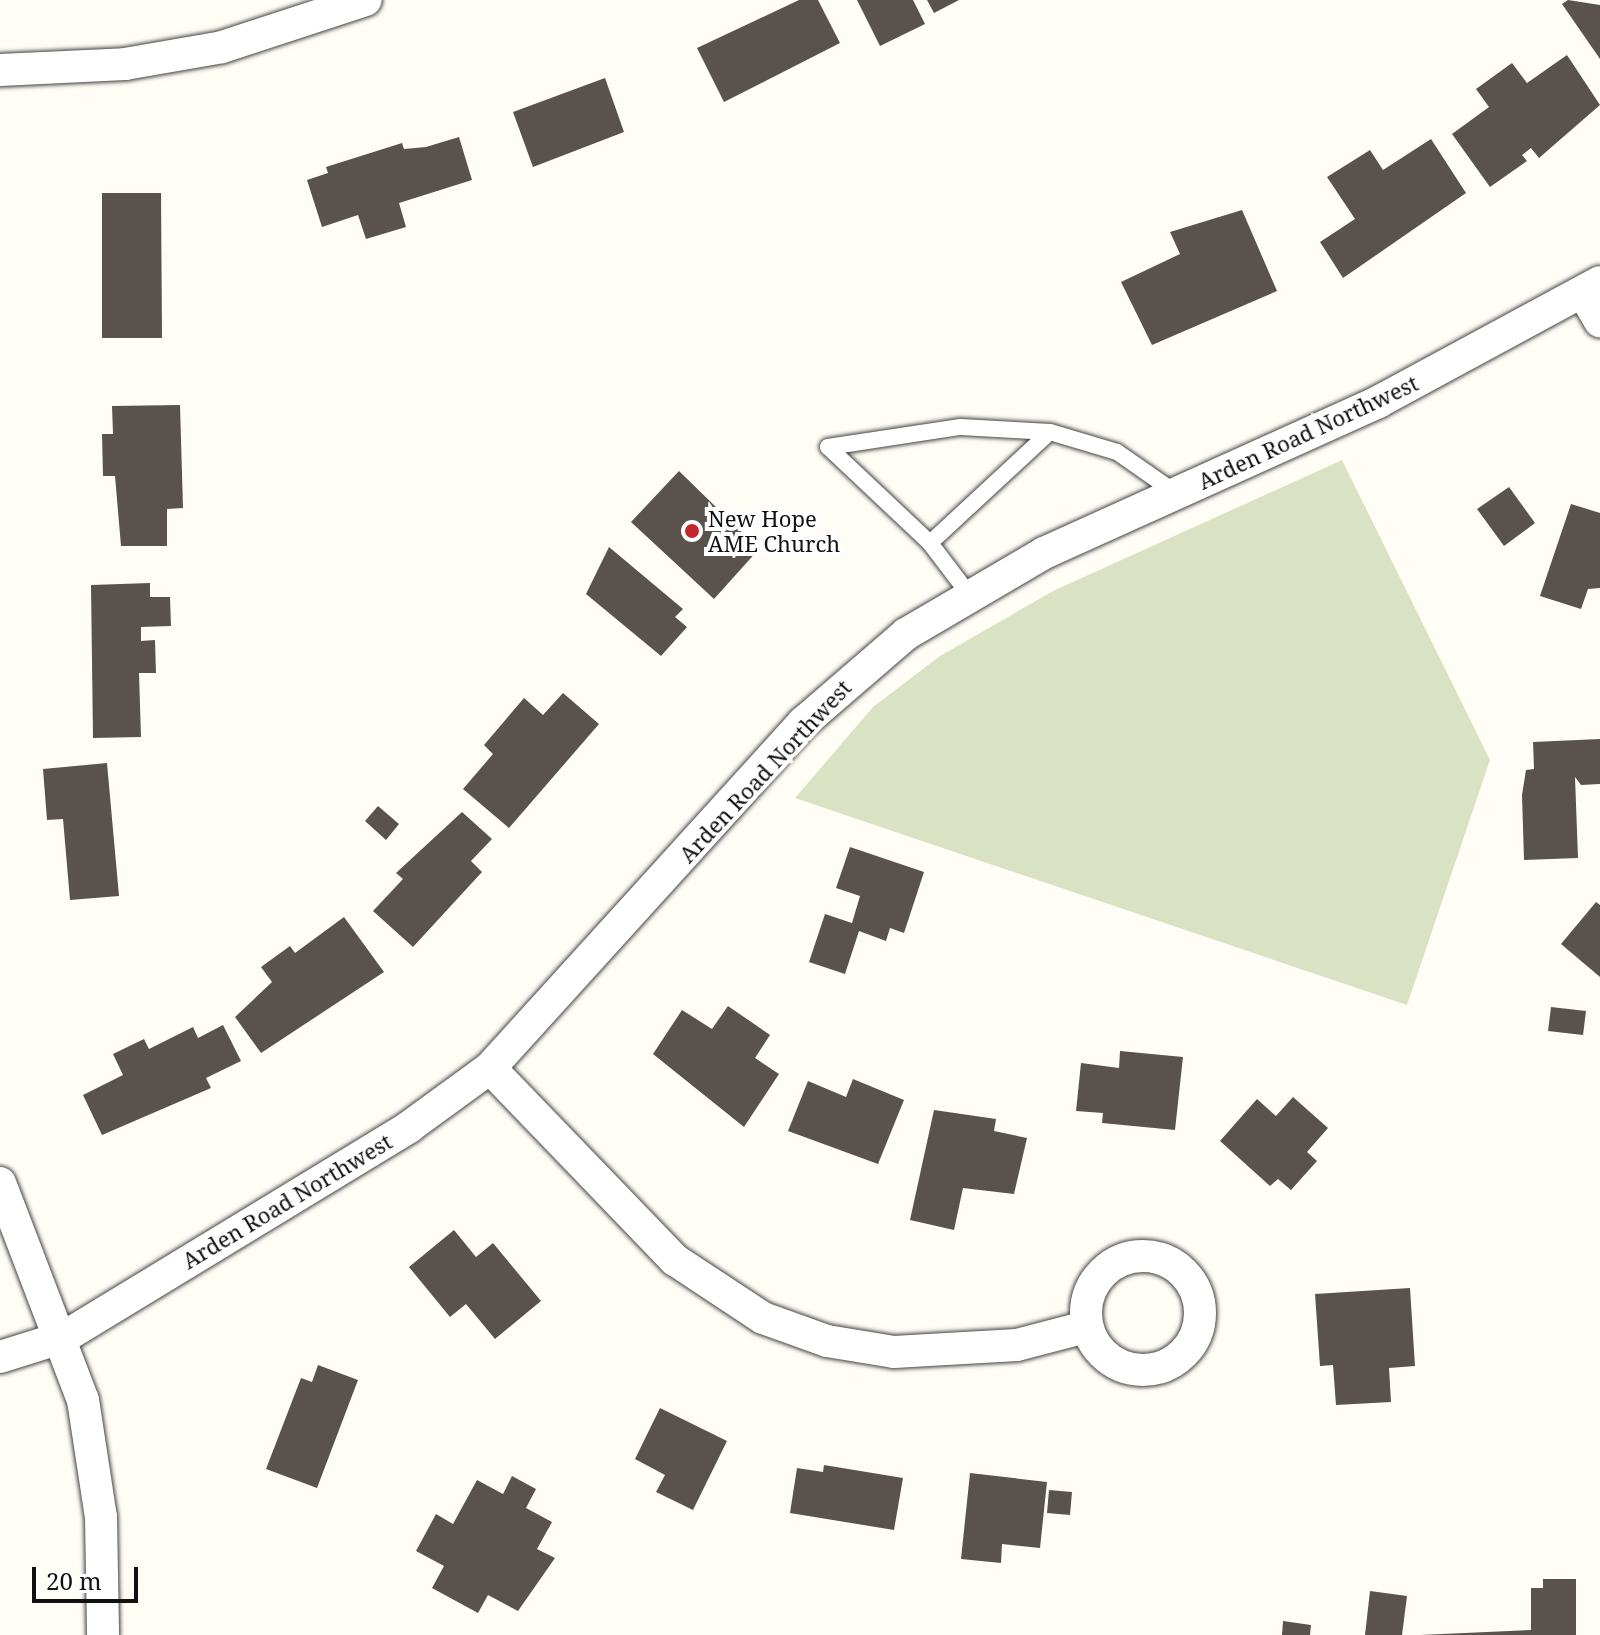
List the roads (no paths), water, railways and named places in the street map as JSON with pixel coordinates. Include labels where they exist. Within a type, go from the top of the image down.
[{"type":"street","points":[[0,70],[125,64],[222,47],[366,0]]},
{"type":"street","points":[[1592,287],[1600,322]]},
{"type":"street","name":"Arden Road Northwest","points":[[0,1357],[64,1337],[409,1127],[490,1068],[803,723],[906,634],[1044,553],[1378,402],[1592,287]]},
{"type":"street","points":[[490,1068],[675,1260],[763,1318],[827,1341],[894,1352],[1017,1345],[1086,1327]]},
{"type":"street","points":[[0,1183],[64,1337],[96,1463],[103,1635]]},
{"type":"lane","points":[[971,597],[930,543],[828,447],[961,427],[1050,432],[1117,452],[1176,493]]},
{"type":"lane","points":[[930,543],[1050,432]]},
{"type":"place","name":"New Hope AME Church","points":[[692,531]]}]
